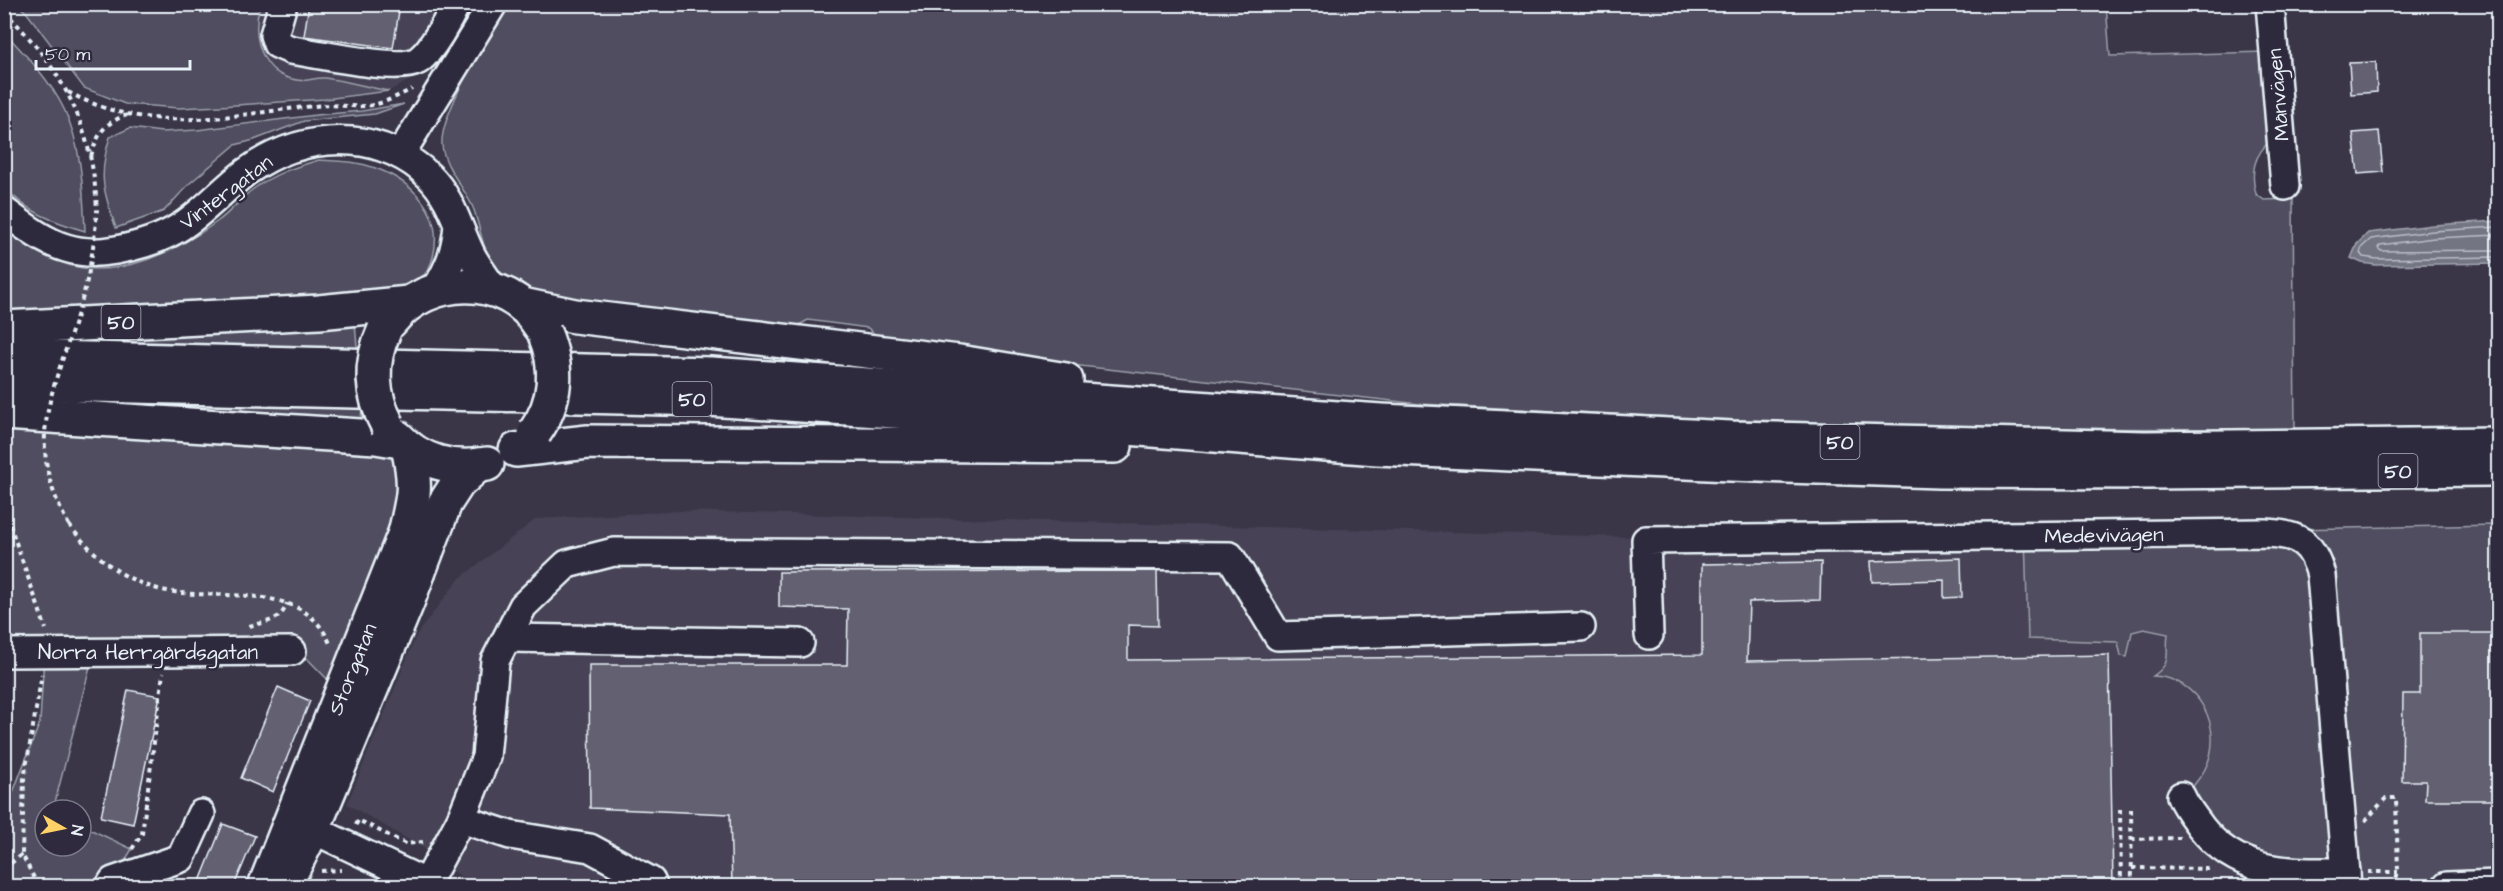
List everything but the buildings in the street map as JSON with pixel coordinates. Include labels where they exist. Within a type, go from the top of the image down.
[{"type":"main road","points":[[508,298],[544,332],[552,354],[554,389],[547,412],[526,441],[498,460],[478,465],[460,466],[441,464],[423,457],[399,438],[379,409],[373,379],[377,350],[384,332],[395,316],[422,296],[465,285],[508,298],[605,320],[959,363],[1061,379],[1183,407]]},
{"type":"main road","name":"50","points":[[4,328],[319,312],[422,296]]},
{"type":"main road","name":"50","points":[[4,357],[711,374],[1562,431],[1940,445],[2145,448],[2499,444]]},
{"type":"main road","name":"50","points":[[4,383],[708,399],[1015,418],[1377,448],[1939,471],[2181,472],[2499,469]]},
{"type":"main road","points":[[4,413],[399,438]]},
{"type":"main road","name":"Storgatan","points":[[298,881],[302,824],[364,642],[405,533],[413,500],[415,475],[399,438]]},
{"type":"main road","points":[[526,441],[1377,448]]},
{"type":"main road","name":"Storgatan","points":[[265,886],[302,824],[406,604],[445,503],[458,483],[478,465]]},
{"type":"street","points":[[283,4],[274,35],[277,44],[291,50],[400,66],[420,60],[448,22],[456,4]]},
{"type":"street","points":[[400,155],[493,4]]},
{"type":"street","name":"Månvägen","points":[[2270,4],[2285,186]]},
{"type":"street","name":"Vintergatan","points":[[4,211],[31,231],[66,248],[84,252],[106,252],[155,240],[179,228],[245,173],[283,150],[325,140],[369,144],[400,155],[416,164],[442,190],[450,203],[470,253],[508,298]]},
{"type":"street","name":"Vintergatan","points":[[422,296],[449,269],[455,253],[458,226]]},
{"type":"street","name":"Medevivägen","points":[[1650,635],[1646,540],[2265,533],[2291,535],[2303,541],[2311,550],[2321,575],[2347,879]]},
{"type":"street","points":[[302,824],[429,885],[461,819],[486,757],[495,661],[523,606],[567,564],[614,552],[1230,556],[1278,636],[1581,627]]},
{"type":"street","name":"Norra Herrgårdsgatan","points":[[4,653],[46,637],[165,652],[292,651]]},
{"type":"street","points":[[508,638],[800,643]]},
{"type":"street","points":[[2181,796],[2186,807],[2214,843],[2229,855],[2276,871],[2347,879]]},
{"type":"street","points":[[111,884],[181,858],[201,814]]},
{"type":"street","points":[[461,819],[510,835],[590,848],[651,881],[653,886]]},
{"type":"street","points":[[2447,886],[2499,884]]},
{"type":"path","points":[[4,11],[52,64],[68,92],[91,157],[96,211],[89,277],[55,379],[45,424],[47,471],[56,500],[69,525]]},
{"type":"path","points":[[68,92],[92,105],[129,115],[184,120],[279,112],[313,106],[366,106],[398,96],[418,84]]},
{"type":"path","points":[[91,157],[96,139],[108,123],[129,115]]},
{"type":"path","points":[[4,508],[17,540],[46,637],[24,779],[22,854],[38,886]]},
{"type":"path","points":[[240,628],[279,617],[285,611],[287,603]]},
{"type":"path","points":[[111,884],[142,834],[165,652]]},
{"type":"path","points":[[2344,844],[2386,798],[2396,798],[2398,872],[2394,886]]},
{"type":"path","points":[[2131,808],[2132,886]]},
{"type":"path","points":[[2120,809],[2121,886]]},
{"type":"path","points":[[2132,839],[2181,838],[2202,828]]},
{"type":"path","points":[[4,869],[22,854]]},
{"type":"path","points":[[2132,868],[2213,868],[2229,855]]},
{"type":"path","points":[[298,881],[331,870],[348,872]]},
{"type":"path","points":[[2347,879],[2398,872]]},
{"type":"shaded area","points":[[18,5],[260,5],[258,41],[267,62],[275,71],[297,80],[325,78],[389,91],[325,99],[220,106],[179,108],[125,104],[84,88],[27,13]]},
{"type":"shaded area","points":[[260,5],[464,5],[433,55],[414,78],[389,91],[323,78],[299,81],[280,76],[266,64],[256,35]]},
{"type":"shaded area","points":[[506,5],[2106,5],[2110,56],[2267,52],[2271,140],[2257,158],[2253,178],[2256,194],[2264,200],[2293,199],[2295,429],[1980,428],[1710,419],[1420,404],[885,344],[868,328],[808,320],[786,332],[532,297],[505,280],[493,267],[486,252],[474,210],[447,162],[442,145],[448,115],[457,95]]},
{"type":"shaded area","points":[[4,32],[45,78],[70,123],[78,153],[85,231],[31,210],[5,187]]},
{"type":"shaded area","points":[[404,104],[375,114],[304,121],[235,145],[190,183],[164,211],[116,228],[105,193],[104,162],[110,137],[130,128],[162,132],[197,130]]},
{"type":"shaded area","points":[[319,160],[351,162],[373,167],[389,174],[417,194],[433,222],[435,239],[430,267],[416,283],[401,290],[353,298],[362,409],[358,443],[393,455],[402,475],[400,502],[335,687],[292,643],[93,655],[56,798],[33,798],[33,858],[93,858],[93,831],[132,849],[110,886],[5,886],[4,816],[40,722],[44,655],[10,655],[10,562],[4,552],[5,229],[43,254],[69,265],[88,269],[108,269],[128,265],[167,252],[185,242],[223,217],[252,190],[276,175]]},
{"type":"shaded area","points":[[679,511],[1629,537],[2274,535],[2351,886],[467,886],[461,877],[425,849],[347,804],[417,634],[459,579],[536,519]]},
{"type":"shaded area","points":[[2498,525],[2498,883],[2443,886],[2351,886],[2252,854],[2215,825],[2189,792],[2205,769],[2211,753],[2212,737],[2210,722],[2195,695],[2183,685],[2153,676],[2166,662],[2168,634],[2144,629],[2132,632],[2127,657],[2121,656],[2118,642],[2028,639],[2025,534]]},
{"type":"water","points":[[2498,221],[2498,263],[2376,265],[2362,263],[2351,258],[2357,244],[2368,233],[2433,225]]}]
